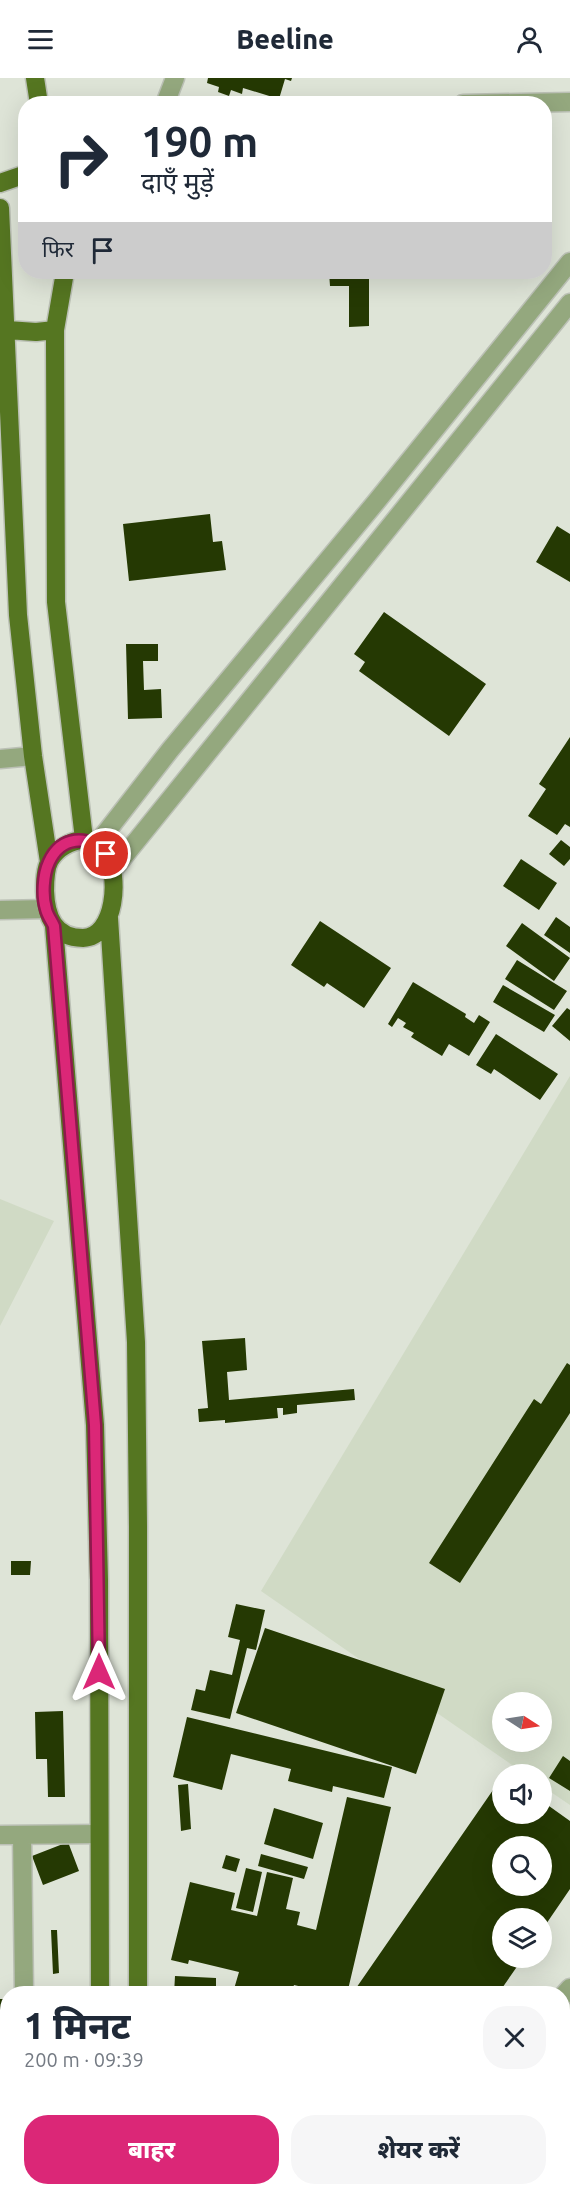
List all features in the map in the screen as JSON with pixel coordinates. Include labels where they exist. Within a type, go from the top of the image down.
[{"type":"main road","points":[[36,78],[38,96]]},
{"type":"main road","points":[[0,183],[18,177]]},
{"type":"main road","points":[[0,208],[18,615],[33,756],[49,862],[45,881],[46,909],[54,926],[95,1425],[99,1580],[100,1986]]},
{"type":"main road","points":[[64,279],[55,330],[56,602],[91,842]]},
{"type":"main road","points":[[7,330],[36,332],[55,330]]},
{"type":"main road","points":[[49,862],[65,845],[71,842],[91,842],[106,854],[113,870],[114,894],[109,918],[136,1342],[138,1986]]},
{"type":"main road","points":[[54,926],[67,935],[85,938],[100,932],[109,918]]},
{"type":"street","points":[[168,96],[175,78]]},
{"type":"street","points":[[552,102],[570,102]]},
{"type":"street","points":[[91,842],[368,511],[570,262]]},
{"type":"street","points":[[113,870],[570,303]]},
{"type":"street","points":[[0,759],[33,756]]},
{"type":"street","points":[[0,910],[46,909]]},
{"type":"street","points":[[0,1835],[99,1834]]},
{"type":"street","points":[[22,1835],[24,1986]]},
{"type":"shaded area","points":[[570,1076],[570,1805],[552,1793],[552,1764],[511,1764],[493,1752],[552,1752],[552,1692],[492,1692],[492,1751],[261,1591]]},
{"type":"shaded area","points":[[0,1199],[54,1221],[0,1326]]},
{"type":"building","points":[[208,78],[292,78],[291,81],[285,79],[280,96],[269,96],[243,88],[242,94],[231,90],[229,96],[218,92],[219,87],[207,83]]},
{"type":"building","points":[[330,279],[369,279],[369,326],[349,327],[349,286],[330,286]]},
{"type":"building","points":[[210,514],[213,542],[222,541],[226,570],[129,581],[123,524]]},
{"type":"building","points":[[557,526],[570,534],[570,582],[536,562]]},
{"type":"building","points":[[384,612],[486,684],[449,736],[359,671],[365,662],[354,654]]},
{"type":"building","points":[[126,644],[158,644],[158,661],[143,661],[144,690],[161,689],[162,718],[128,719]]},
{"type":"building","points":[[570,737],[570,827],[565,824],[557,835],[528,816],[546,789],[539,784]]},
{"type":"building","points":[[561,840],[570,847],[570,859],[564,866],[549,854]]},
{"type":"building","points":[[521,859],[557,883],[539,910],[503,886]]},
{"type":"building","points":[[556,917],[570,927],[570,953],[544,935]]},
{"type":"building","points":[[320,921],[391,968],[364,1008],[327,983],[324,987],[291,965]]},
{"type":"building","points":[[522,923],[570,958],[554,981],[506,946]]},
{"type":"building","points":[[517,960],[567,991],[554,1010],[505,979]]},
{"type":"building","points":[[413,982],[466,1014],[465,1017],[474,1023],[479,1015],[490,1022],[469,1056],[449,1044],[442,1056],[411,1037],[414,1033],[403,1027],[406,1023],[398,1018],[392,1027],[388,1024]]},
{"type":"building","points":[[503,985],[555,1015],[544,1032],[493,1002]]},
{"type":"building","points":[[567,1008],[570,1010],[570,1041],[552,1026]]},
{"type":"building","points":[[496,1034],[558,1074],[540,1100],[494,1069],[491,1074],[476,1065]]},
{"type":"building","points":[[245,1338],[247,1370],[227,1372],[229,1400],[354,1389],[355,1400],[297,1405],[297,1413],[283,1415],[283,1408],[277,1408],[278,1418],[225,1423],[225,1420],[199,1422],[198,1409],[208,1408],[202,1341]]},
{"type":"building","points":[[567,1363],[570,1365],[570,1413],[460,1583],[429,1563],[534,1399],[541,1404]]},
{"type":"building","points":[[11,1561],[31,1561],[30,1575],[11,1575]]},
{"type":"building","points":[[236,1604],[265,1610],[256,1650],[247,1648],[230,1719],[191,1710],[196,1689],[205,1691],[210,1670],[232,1675],[240,1640],[228,1637]]},
{"type":"building","points":[[265,1628],[445,1689],[416,1774],[236,1713]]},
{"type":"building","points":[[63,1711],[65,1797],[48,1797],[47,1759],[36,1759],[35,1712]]},
{"type":"building","points":[[187,1717],[392,1767],[384,1798],[333,1786],[332,1792],[288,1781],[291,1769],[231,1754],[222,1790],[173,1777]]},
{"type":"building","points":[[563,1756],[570,1761],[570,1791],[552,1780],[552,1773]]},
{"type":"building","points":[[188,1784],[191,1829],[181,1831],[178,1785]]},
{"type":"building","points":[[492,1791],[492,1824],[552,1824],[552,1808],[570,1821],[570,1889],[552,1915],[552,1908],[492,1908],[492,1968],[516,1968],[504,1986],[358,1986]]},
{"type":"building","points":[[347,1797],[391,1807],[349,1986],[235,1986],[239,1972],[189,1960],[188,1964],[171,1960],[190,1882],[235,1893],[231,1910],[257,1916],[267,1872],[293,1878],[286,1909],[300,1912],[297,1925],[316,1930]]},
{"type":"building","points":[[274,1808],[323,1823],[313,1859],[264,1844]]},
{"type":"building","points":[[68,1842],[79,1871],[43,1885],[32,1856]]},
{"type":"building","points":[[261,1854],[308,1867],[304,1879],[258,1866]]},
{"type":"building","points":[[226,1855],[240,1859],[236,1872],[222,1868]]},
{"type":"building","points":[[246,1868],[262,1872],[253,1912],[236,1908]]},
{"type":"building","points":[[51,1930],[57,1930],[59,1973],[53,1974]]},
{"type":"building","points":[[175,1976],[216,1978],[216,1986],[174,1986]]},
{"type":"route","points":[[99,1672],[95,1425],[54,926],[46,909],[45,881],[49,862],[60,849],[71,842],[84,839],[98,844],[106,854]]}]
